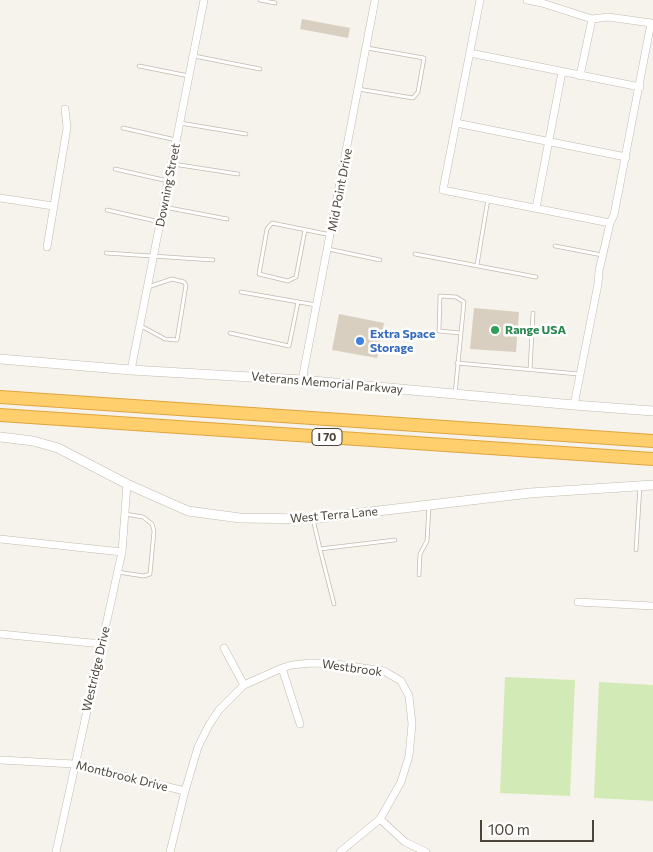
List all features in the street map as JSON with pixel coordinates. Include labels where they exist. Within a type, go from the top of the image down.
[{"type":"highway","name":"I 70","points":[[0,397],[653,441]]},
{"type":"highway","name":"I 70","points":[[0,415],[653,459]]},
{"type":"street","name":"Downing Street","points":[[131,370],[204,0]]},
{"type":"street","name":"Mid Point Drive","points":[[302,380],[375,0]]},
{"type":"street","points":[[480,0],[443,190],[610,223]]},
{"type":"street","points":[[527,0],[549,5],[592,20],[608,17],[652,23],[614,215],[610,223],[602,255],[574,405]]},
{"type":"street","points":[[580,76],[592,20]]},
{"type":"street","points":[[470,53],[640,87]]},
{"type":"street","points":[[536,208],[562,72]]},
{"type":"street","points":[[46,247],[67,128],[65,109]]},
{"type":"street","points":[[456,123],[626,157]]},
{"type":"street","points":[[0,198],[53,206]]},
{"type":"street","name":"Veterans Memorial Parkway","points":[[0,359],[131,370],[302,380],[653,411]]},
{"type":"street","name":"West Terra Lane","points":[[0,437],[34,441],[58,448],[127,484],[188,512],[240,518],[313,519],[530,493],[653,485]]},
{"type":"street","name":"Westridge Drive","points":[[56,852],[122,552],[127,484]]},
{"type":"street","points":[[0,539],[122,552]]},
{"type":"street","points":[[578,602],[653,606]]},
{"type":"street","points":[[0,634],[102,644]]},
{"type":"street","points":[[170,852],[184,791],[198,747],[209,725],[220,710],[244,685],[224,648]]},
{"type":"street","name":"Westbrook","points":[[244,685],[292,665],[319,663],[384,671],[401,681],[406,689],[409,696],[412,724],[408,756],[401,782],[380,819],[340,852]]},
{"type":"street","points":[[282,668],[300,724]]},
{"type":"street","name":"Montbrook Drive","points":[[0,760],[74,764],[184,791]]},
{"type":"street","points":[[380,819],[404,842],[426,852]]},
{"type":"lane","points":[[260,0],[276,3]]},
{"type":"lane","points":[[358,89],[413,98],[418,92],[420,83],[424,58],[366,48]]},
{"type":"lane","points":[[193,56],[260,69]]},
{"type":"lane","points":[[139,66],[189,76]]},
{"type":"lane","points":[[180,123],[246,134]]},
{"type":"lane","points":[[124,128],[177,140]]},
{"type":"lane","points":[[172,164],[238,174]]},
{"type":"lane","points":[[115,169],[169,181]]},
{"type":"lane","points":[[477,265],[488,199]]},
{"type":"lane","points":[[164,207],[227,219]]},
{"type":"lane","points":[[107,210],[161,222]]},
{"type":"lane","points":[[305,230],[296,277],[288,281],[260,274],[267,229],[272,223],[331,235]]},
{"type":"lane","points":[[555,246],[602,255]]},
{"type":"lane","points":[[328,249],[380,260]]},
{"type":"lane","points":[[106,253],[213,260]]},
{"type":"lane","points":[[415,254],[536,277]]},
{"type":"lane","points":[[141,326],[165,339],[177,340],[186,285],[184,282],[172,279],[148,287]]},
{"type":"lane","points":[[241,292],[317,306]]},
{"type":"lane","points":[[454,394],[464,302],[456,297],[440,296],[439,331],[460,333]]},
{"type":"lane","points":[[230,333],[289,346],[298,302]]},
{"type":"lane","points":[[530,370],[533,313]]},
{"type":"lane","points":[[457,363],[580,374]]},
{"type":"lane","points":[[636,550],[640,486]]},
{"type":"lane","points":[[419,575],[420,554],[427,541],[428,505]]},
{"type":"lane","points":[[118,572],[144,576],[150,574],[154,531],[152,524],[143,517],[125,514]]},
{"type":"lane","points":[[313,519],[334,604]]},
{"type":"lane","points":[[320,549],[395,540]]},
{"type":"green space","points":[[505,677],[575,680],[570,796],[500,793]]},
{"type":"green space","points":[[599,682],[653,685],[653,801],[594,798]]},
{"type":"building","points":[[302,19],[350,28],[348,38],[300,29]]},
{"type":"building","name":"Range USA","points":[[474,308],[519,312],[516,352],[470,349]]},
{"type":"building","points":[[339,314],[384,323],[377,358],[332,350]]},
{"type":"place","name":"Range USA","points":[[495,330]]},
{"type":"place","name":"Extra Space Storage","points":[[360,341]]}]
